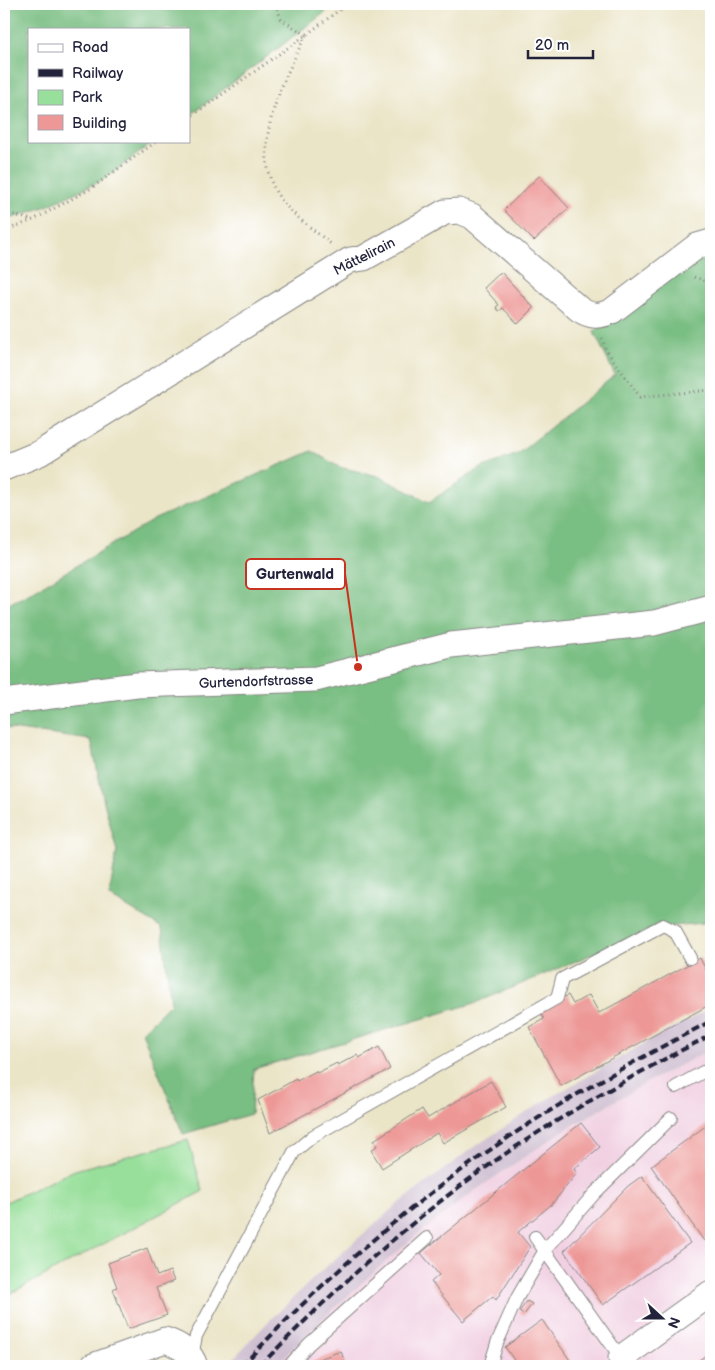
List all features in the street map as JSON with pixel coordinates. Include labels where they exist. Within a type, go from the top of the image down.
[{"type":"street","name":"Mättelirain","points":[[4,468],[40,453],[350,260],[364,258],[445,212],[459,211],[472,216],[579,309],[595,316]]},
{"type":"street","points":[[595,316],[612,312],[697,246],[711,242]]},
{"type":"street","name":"Gurtendorfstrasse","points":[[4,702],[137,685],[316,680],[451,644],[654,624],[711,608]]},
{"type":"street","points":[[623,1362],[711,1293]]},
{"type":"street","points":[[94,1366],[165,1340],[179,1345],[193,1361]]},
{"type":"lane","points":[[193,1361],[196,1336],[294,1152],[313,1136],[557,998],[562,979],[663,925],[676,931],[690,958]]},
{"type":"lane","points":[[676,1087],[703,1072],[711,1075]]},
{"type":"lane","points":[[490,1366],[497,1343],[517,1298],[544,1250],[595,1193],[670,1118]]},
{"type":"lane","points":[[535,1237],[623,1362]]},
{"type":"lane","points":[[289,1366],[309,1344],[427,1238]]},
{"type":"path","points":[[276,4],[281,19],[306,35]]},
{"type":"path","points":[[190,117],[347,4]]},
{"type":"path","points":[[306,35],[285,77],[271,118],[267,143],[268,166],[276,192],[292,212],[350,260]]},
{"type":"path","points":[[4,231],[33,220],[90,189],[155,142]]},
{"type":"path","points":[[4,212],[33,220]]},
{"type":"path","points":[[595,316],[606,350],[640,396],[711,390]]},
{"type":"shaded area","points":[[711,1008],[711,1049],[646,1083],[560,1133],[473,1192],[412,1239],[375,1271],[302,1338],[276,1366],[226,1366],[318,1274],[394,1207],[474,1147],[543,1102],[652,1039]]},
{"type":"shaded area","points":[[711,1049],[711,1366],[276,1366],[302,1338],[375,1271],[412,1239],[473,1192],[560,1133],[646,1083]]},
{"type":"green space","points":[[4,4],[336,4],[190,115],[190,28],[28,28],[28,142],[154,142],[104,179],[47,206],[4,221]]},
{"type":"green space","points":[[711,246],[711,922],[655,928],[478,1002],[254,1069],[251,1114],[183,1134],[142,1032],[171,1003],[162,928],[109,896],[117,851],[91,740],[4,728],[4,606],[27,595],[155,519],[312,451],[339,467],[378,476],[429,502],[481,468],[518,454],[615,375],[594,332],[667,273]]},
{"type":"green space","points":[[188,1140],[203,1191],[4,1297],[4,1203],[75,1170]]},
{"type":"building","points":[[539,176],[569,208],[534,241],[504,210]]},
{"type":"building","points":[[501,272],[534,308],[518,324],[503,308],[499,311],[496,307],[499,305],[484,288]]},
{"type":"building","points":[[700,958],[709,976],[711,974],[711,1004],[561,1086],[529,1027],[544,1019],[540,1011],[568,995],[573,1004],[589,995],[599,1013]]},
{"type":"building","points":[[379,1047],[390,1069],[270,1133],[258,1100],[296,1079],[297,1081],[337,1063],[338,1065],[357,1055],[359,1058]]},
{"type":"building","points":[[491,1081],[506,1107],[443,1143],[437,1133],[382,1168],[371,1150],[377,1146],[374,1140],[422,1109],[428,1118]]},
{"type":"building","points":[[711,1122],[711,1235],[704,1241],[651,1166]]},
{"type":"building","points":[[581,1123],[600,1147],[574,1169],[577,1173],[552,1204],[518,1232],[530,1247],[496,1300],[493,1296],[463,1321],[431,1282],[439,1275],[421,1253]]},
{"type":"building","points":[[642,1176],[690,1243],[603,1305],[564,1251],[628,1186]]},
{"type":"building","points":[[147,1248],[157,1276],[170,1271],[174,1281],[156,1288],[167,1315],[128,1329],[113,1289],[117,1287],[108,1263]]},
{"type":"building","points":[[527,1301],[532,1304],[524,1315],[519,1312]]},
{"type":"building","points":[[542,1320],[574,1366],[518,1366],[505,1347]]},
{"type":"building","points":[[341,1351],[346,1366],[300,1366]]},
{"type":"building","points":[[711,1352],[711,1366],[690,1366]]},
{"type":"railway","points":[[242,1366],[326,1282],[385,1230],[448,1180],[564,1102],[622,1068],[711,1021]]},
{"type":"railway","points":[[260,1366],[356,1273],[406,1229],[459,1187],[550,1125],[646,1069],[711,1035]]},
{"type":"place","name":"Gurtenwald","points":[[358,667]]}]
